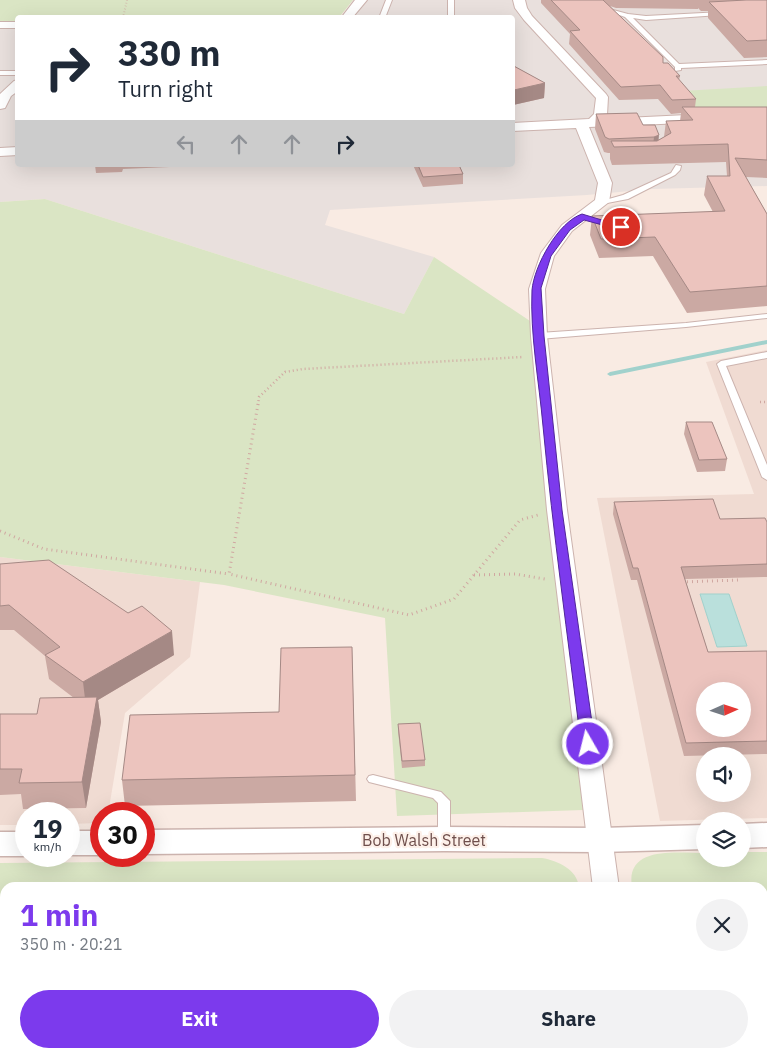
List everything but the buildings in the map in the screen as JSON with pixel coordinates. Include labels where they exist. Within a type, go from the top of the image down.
[{"type":"street","points":[[348,15],[361,0]]},
{"type":"street","points":[[519,0],[521,8],[528,18],[602,97],[630,122]]},
{"type":"street","points":[[0,25],[15,25]]},
{"type":"street","points":[[0,105],[6,94],[15,86]]},
{"type":"street","points":[[581,124],[593,122],[600,115],[602,97]]},
{"type":"street","points":[[515,127],[630,122],[652,123],[719,117]]},
{"type":"street","points":[[581,124],[605,183],[602,202],[587,218],[567,228],[546,256],[537,288],[539,336],[557,510],[605,882]]},
{"type":"street","points":[[0,152],[15,151]]},
{"type":"street","points":[[751,836],[767,835]]},
{"type":"street","name":"Bob Walsh Street","points":[[155,842],[444,839],[601,840],[696,837]]},
{"type":"street","points":[[0,844],[15,844]]},
{"type":"lane","points":[[383,15],[389,0]]},
{"type":"lane","points":[[451,0],[451,15]]},
{"type":"lane","points":[[593,4],[627,16],[646,18],[723,13]]},
{"type":"lane","points":[[627,16],[677,66],[767,62]]},
{"type":"lane","points":[[671,72],[679,69],[677,66]]},
{"type":"lane","points":[[0,73],[15,73]]},
{"type":"lane","points":[[602,202],[625,197],[673,174],[678,166]]},
{"type":"lane","points":[[539,336],[686,325],[767,316]]},
{"type":"lane","points":[[767,355],[721,364],[767,477]]},
{"type":"lane","points":[[373,779],[437,795],[444,801],[444,839]]},
{"type":"path","points":[[124,15],[127,0]]},
{"type":"path","points":[[229,574],[259,397],[286,372],[303,369],[541,356]]},
{"type":"path","points":[[760,402],[767,402]]},
{"type":"path","points":[[0,532],[44,549],[229,574],[409,615],[454,599],[520,520],[557,510]]},
{"type":"path","points":[[474,575],[516,574],[543,578],[568,592]]},
{"type":"path","points":[[685,590],[682,581],[739,580]]},
{"type":"shaded area","points":[[353,0],[767,0],[767,186],[652,189],[587,195],[330,210],[325,225],[434,257],[404,314],[45,199],[0,202],[0,26],[15,26],[15,167],[515,167],[515,15],[342,15]]},
{"type":"shaded area","points":[[767,350],[767,818],[751,818],[751,812],[696,812],[696,820],[660,821],[597,498],[754,494],[706,362]]},
{"type":"shaded area","points":[[0,557],[200,582],[190,657],[125,713],[110,802],[90,802],[90,823],[80,824],[80,802],[15,802],[15,825],[0,825]]},
{"type":"green space","points":[[0,0],[353,0],[341,15],[15,15],[15,23],[0,24]]},
{"type":"green space","points":[[767,86],[767,112],[699,116],[682,91]]},
{"type":"green space","points":[[45,199],[404,314],[434,257],[530,321],[583,810],[397,816],[385,618],[224,585],[0,557],[0,202]]},
{"type":"green space","points":[[751,852],[767,852],[767,882],[632,882],[632,873],[637,864],[645,858],[655,854],[696,853],[696,867],[751,867]]},
{"type":"green space","points":[[542,858],[566,867],[575,875],[577,882],[0,882],[0,863],[15,863],[15,867],[80,867],[80,862],[90,862],[90,867],[155,867],[155,862]]},
{"type":"water","points":[[700,594],[729,594],[747,646],[717,647]]},
{"type":"waterway","points":[[610,374],[767,342]]},
{"type":"route","points":[[588,744],[557,510],[539,336],[537,288],[546,256],[567,228],[582,217],[621,227]]}]
